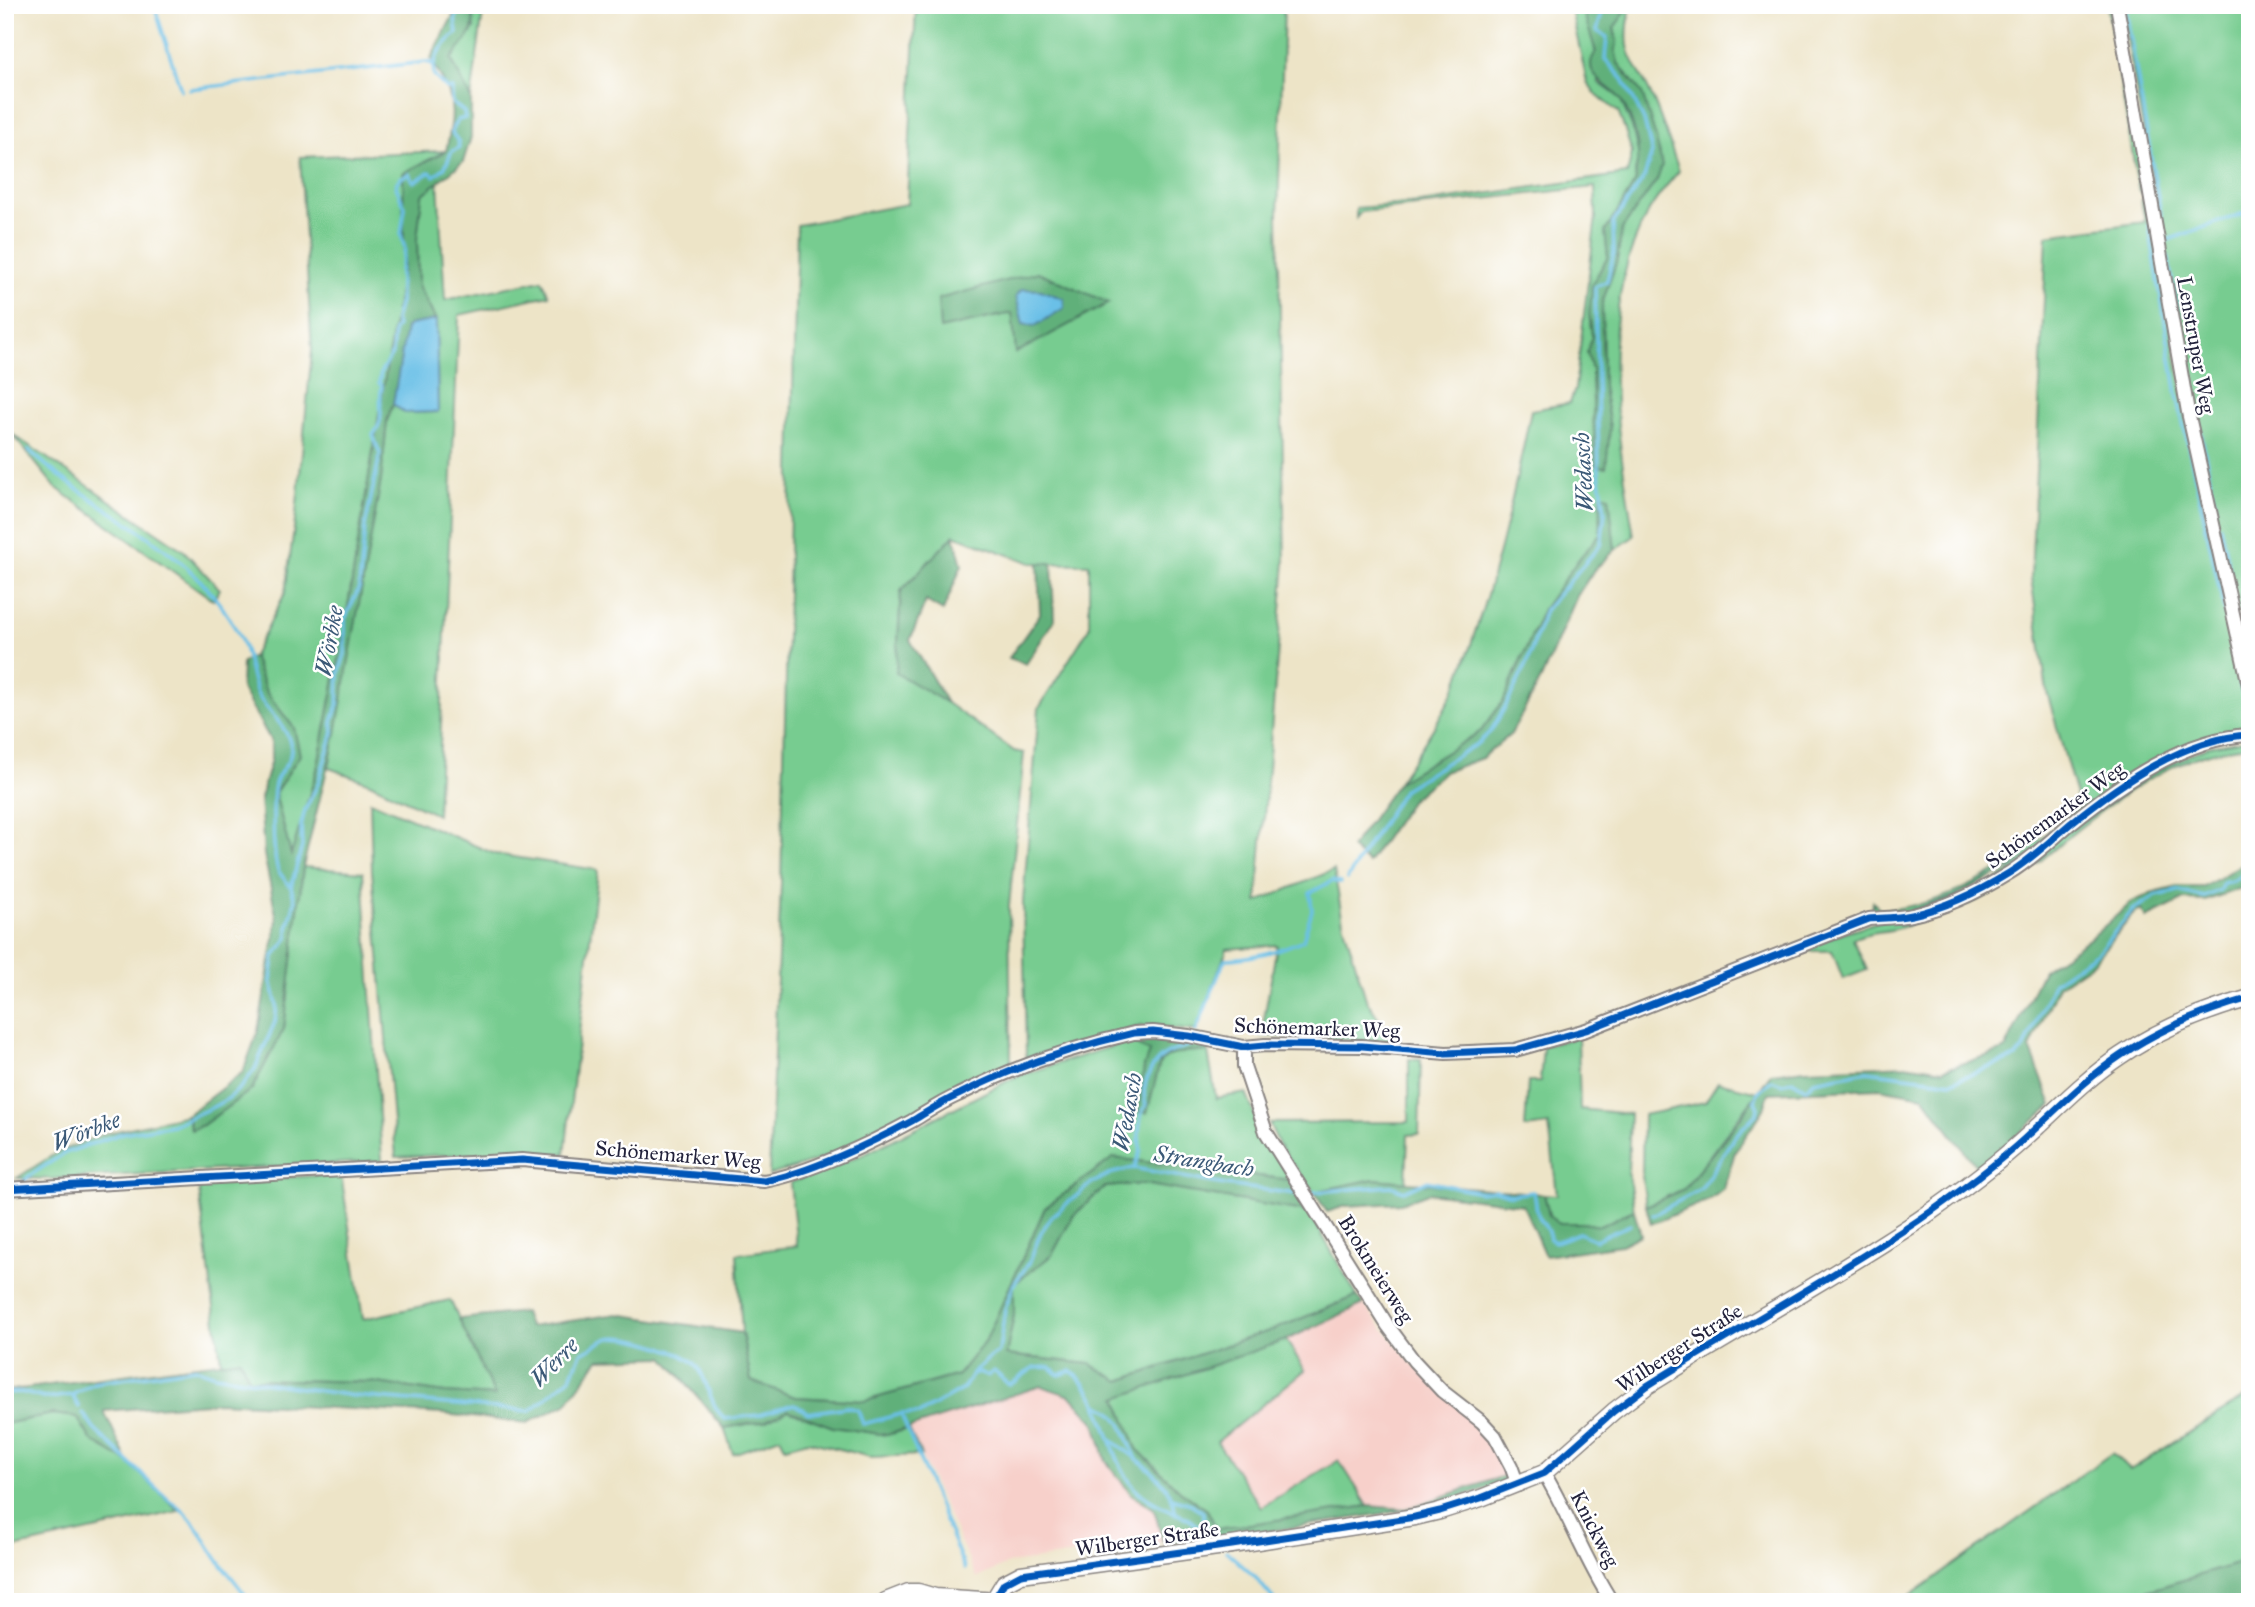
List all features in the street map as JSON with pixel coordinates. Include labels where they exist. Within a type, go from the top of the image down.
[{"type":"main road","points":[[886,1602],[918,1592],[930,1600],[999,1602]]},
{"type":"street","name":"Lenstruper Weg","points":[[2117,5],[2188,412],[2250,690]]},
{"type":"street","name":"Schönemarker Weg","points":[[9,1188],[522,1160],[764,1181],[786,1178],[867,1143],[1020,1066],[1133,1033],[1189,1036],[1244,1047],[1362,1046],[1446,1053],[1515,1050],[1549,1042],[1746,969],[1870,919],[1910,916],[1961,898],[2018,867],[2095,804],[2139,775],[2202,744],[2250,735]]},
{"type":"street","name":"Wilberger Straße","points":[[993,1601],[1004,1583],[1021,1574],[1415,1517],[1481,1498],[1544,1473],[1647,1385],[1882,1243],[1959,1191],[2000,1160],[2080,1087],[2122,1054],[2190,1019],[2250,998]]},
{"type":"street","name":"Brokmeierweg","points":[[1244,1047],[1244,1066],[1266,1132],[1388,1326],[1414,1361],[1442,1391],[1482,1422],[1495,1436],[1518,1485]]},
{"type":"street","name":"Knickweg","points":[[1544,1473],[1612,1602]]},
{"type":"shaded area","points":[[1357,1296],[1413,1365],[1492,1439],[1507,1475],[1407,1507],[1368,1506],[1338,1460],[1261,1508],[1217,1441],[1305,1370],[1278,1328]]},
{"type":"shaded area","points":[[1041,1386],[1071,1396],[1095,1423],[1106,1461],[1131,1494],[1154,1509],[1163,1542],[1010,1563],[977,1578],[909,1429]]},
{"type":"green space","points":[[454,5],[472,5],[473,23],[470,35],[451,59],[471,99],[471,137],[463,162],[422,195],[417,239],[418,286],[436,320],[409,325],[387,421],[381,480],[336,733],[303,867],[284,1029],[252,1089],[203,1125],[191,1130],[187,1115],[243,1072],[258,1031],[277,920],[264,854],[260,798],[271,760],[271,741],[241,688],[242,663],[253,656],[266,692],[294,728],[300,755],[275,793],[291,855],[317,770],[341,649],[404,260],[403,173],[446,151],[449,137],[451,101],[431,58],[456,10]]},
{"type":"green space","points":[[472,5],[484,5],[471,99],[451,59],[474,29]]},
{"type":"green space","points":[[916,5],[1284,5],[1278,216],[1285,562],[1257,902],[1334,870],[1343,922],[1366,999],[1394,1042],[1261,1036],[1277,945],[1227,949],[1196,1031],[1142,1026],[1026,1058],[1023,902],[1039,708],[1089,628],[1089,564],[1031,563],[954,535],[901,591],[897,673],[947,703],[1014,751],[1024,753],[1009,906],[1011,1063],[863,1141],[801,1166],[769,1175],[781,883],[797,225],[907,204]]},
{"type":"green space","points":[[1570,5],[1581,5],[1594,43],[1599,83],[1620,98],[1632,127],[1639,157],[1635,171],[1636,181],[1605,232],[1608,257],[1592,284],[1589,314],[1592,336],[1587,352],[1592,370],[1595,464],[1610,428],[1603,387],[1602,303],[1617,260],[1622,229],[1657,180],[1660,154],[1642,94],[1618,63],[1615,50],[1617,42],[1614,27],[1628,8],[1612,5],[1648,5],[1631,7],[1628,48],[1657,108],[1679,171],[1647,214],[1631,252],[1621,291],[1616,332],[1617,414],[1634,536],[1615,550],[1609,497],[1600,534],[1578,560],[1521,659],[1504,700],[1481,731],[1398,782],[1438,721],[1464,665],[1500,548],[1531,410],[1570,403],[1575,389],[1596,216],[1595,187],[1361,212],[1356,218],[1356,208],[1420,203],[1627,174],[1632,153],[1624,127],[1618,112],[1595,93],[1587,82]]},
{"type":"green space","points":[[1581,5],[1628,8],[1614,28],[1617,42],[1615,50],[1618,63],[1642,93],[1662,166],[1657,180],[1622,229],[1617,260],[1602,303],[1603,387],[1610,428],[1606,467],[1595,464],[1592,370],[1587,352],[1592,336],[1589,314],[1592,284],[1608,257],[1605,232],[1636,181],[1638,147],[1621,100],[1598,79],[1591,67],[1596,52]]},
{"type":"green space","points":[[2107,5],[2113,5],[2201,493],[2250,710],[2250,727],[2194,744],[2017,864],[1956,896],[1907,912],[1875,914],[1872,912],[1873,902],[1880,910],[1909,906],[1937,899],[1988,876],[2035,843],[2079,806],[2047,692],[2031,578],[2047,235],[2145,222],[2141,200],[2143,193],[2139,192]]},
{"type":"green space","points":[[2121,5],[2250,5],[2249,658],[2201,456]]},
{"type":"green space","points":[[446,151],[403,174],[404,260],[341,649],[317,770],[291,857],[275,793],[294,728],[266,692],[253,656],[285,593],[296,514],[312,350],[300,157]]},
{"type":"green space","points":[[438,182],[445,300],[542,280],[549,295],[459,315],[437,815],[370,783],[329,768],[381,480],[387,421],[393,404],[405,413],[438,412],[436,320],[418,286],[417,239],[422,195]]},
{"type":"green space","points":[[1038,272],[1109,303],[1016,353],[1012,313],[940,329],[938,299]]},
{"type":"green space","points":[[12,434],[184,551],[220,589],[213,600],[55,487]]},
{"type":"green space","points":[[1601,494],[1609,496],[1615,550],[1594,570],[1577,596],[1541,679],[1511,734],[1482,758],[1444,772],[1412,799],[1368,863],[1351,848],[1398,782],[1481,731],[1504,700],[1543,609],[1600,534]]},
{"type":"green space","points":[[954,535],[962,565],[943,611],[926,601],[910,640],[947,703],[896,673],[901,591]]},
{"type":"green space","points":[[1038,563],[1052,563],[1054,620],[1026,664],[1009,658],[1040,614]]},
{"type":"green space","points":[[2250,739],[2250,746],[2199,756],[2152,777],[2108,806],[2026,873],[1999,890],[1925,920],[1853,939],[1867,970],[1843,979],[1832,951],[1798,951],[1844,932],[1983,890],[2134,781],[2208,746]]},
{"type":"green space","points":[[370,801],[495,854],[598,870],[565,1154],[521,1152],[396,1157],[372,871]]},
{"type":"green space","points":[[2250,842],[2250,885],[2205,901],[2183,900],[2146,918],[2141,910],[2133,914],[2095,961],[2058,986],[2030,1048],[2052,1105],[1978,1169],[1923,1096],[1880,1088],[1769,1093],[1764,1109],[1735,1152],[1724,1189],[1709,1200],[1651,1224],[1646,1206],[1684,1189],[1740,1119],[1771,1073],[1911,1065],[1943,1070],[2005,1050],[2043,970],[2092,937],[2132,902],[2178,887],[2204,887],[2245,862]]},
{"type":"green space","points":[[303,867],[363,872],[382,1161],[51,1179],[17,1178],[58,1152],[104,1134],[187,1115],[191,1128],[284,1029]]},
{"type":"green space","points":[[1578,1037],[1580,1109],[1630,1114],[1628,1172],[1634,1210],[1600,1226],[1556,1223],[1549,1215],[1544,1194],[1557,1195],[1549,1125],[1525,1128],[1528,1082],[1540,1082],[1543,1046]]},
{"type":"green space","points":[[1139,1038],[1150,1052],[1144,1067],[1147,1112],[1160,1062],[1168,1056],[1189,1051],[1208,1052],[1216,1098],[1246,1093],[1260,1128],[1291,1180],[1113,1158],[1045,1208],[986,1340],[958,1375],[865,1401],[795,1397],[751,1381],[742,1333],[737,1254],[797,1246],[790,1183],[869,1152],[1015,1077]]},
{"type":"green space","points":[[1139,1038],[1209,1043],[1208,1052],[1189,1051],[1168,1056],[1160,1062],[1147,1113],[1138,1112],[1144,1066],[1149,1052],[1137,1045]]},
{"type":"green space","points":[[1409,1059],[1421,1060],[1419,1134],[1408,1135],[1406,1182],[1374,1179],[1314,1192],[1280,1147],[1269,1123],[1409,1122]]},
{"type":"green space","points":[[1718,1082],[1758,1092],[1684,1189],[1646,1206],[1642,1176],[1643,1115],[1705,1102]]},
{"type":"green space","points":[[1113,1158],[1291,1180],[1309,1212],[1143,1184],[1105,1187],[1073,1216],[1052,1255],[1014,1284],[1014,1315],[1006,1355],[1090,1364],[1120,1381],[1278,1328],[1357,1296],[1364,1304],[1286,1340],[1117,1398],[1137,1449],[1180,1491],[1207,1510],[1217,1529],[1368,1506],[1406,1509],[1507,1475],[1505,1483],[1425,1507],[1226,1538],[1163,1542],[1154,1509],[1131,1494],[1106,1461],[1095,1423],[1071,1396],[1041,1386],[887,1435],[833,1427],[788,1410],[766,1421],[724,1428],[664,1357],[599,1359],[566,1404],[527,1423],[443,1414],[220,1402],[104,1411],[128,1462],[92,1441],[77,1417],[52,1414],[5,1424],[5,1391],[240,1359],[249,1379],[371,1382],[445,1393],[495,1396],[459,1319],[524,1312],[529,1327],[617,1314],[742,1333],[751,1381],[795,1397],[865,1401],[958,1375],[986,1340],[1045,1208]]},
{"type":"green space","points":[[341,1174],[363,1319],[450,1300],[496,1396],[445,1393],[371,1382],[248,1379],[221,1362],[198,1183]]},
{"type":"green space","points":[[1374,1179],[1544,1194],[1549,1215],[1557,1223],[1600,1226],[1634,1210],[1641,1235],[1621,1245],[1545,1256],[1523,1205],[1428,1193],[1401,1203],[1346,1206],[1327,1212],[1314,1192]]},
{"type":"green space","points":[[1143,1184],[1309,1212],[1357,1296],[1278,1328],[1119,1381],[1090,1364],[1006,1355],[1014,1315],[1014,1284],[1052,1254],[1073,1216],[1105,1187]]},
{"type":"green space","points":[[1286,1340],[1305,1370],[1217,1442],[1261,1507],[1339,1460],[1368,1506],[1217,1530],[1207,1510],[1180,1491],[1137,1449],[1116,1398]]},
{"type":"green space","points":[[2250,1394],[2250,1560],[2110,1602],[1901,1602],[2112,1453],[2130,1470]]},
{"type":"green space","points":[[788,1410],[833,1427],[887,1435],[909,1429],[921,1455],[870,1457],[808,1441],[785,1447],[780,1437],[733,1454],[724,1428],[766,1421]]},
{"type":"green space","points":[[52,1414],[77,1417],[92,1441],[128,1462],[179,1511],[5,1550],[5,1424]]},
{"type":"green space","points":[[2250,1560],[2250,1602],[2110,1602]]},
{"type":"water","points":[[1022,289],[1041,290],[1064,299],[1064,308],[1035,326],[1023,324],[1016,296]]},
{"type":"water","points":[[436,320],[438,412],[405,413],[393,404],[406,328],[409,325]]},
{"type":"waterway","points":[[154,5],[181,90]]},
{"type":"waterway","name":"Wörbke","points":[[22,1184],[29,1176],[65,1153],[123,1133],[173,1125],[229,1098],[255,1069],[275,1022],[277,1005],[271,981],[274,956],[288,938],[295,901],[291,887],[302,846],[301,825],[318,784],[333,732],[332,722],[338,704],[339,673],[345,654],[345,619],[359,588],[365,527],[380,454],[373,435],[381,417],[382,386],[379,383],[381,372],[392,354],[394,330],[397,326],[395,320],[400,302],[400,270],[405,249],[401,235],[405,207],[396,187],[400,178],[409,174],[414,182],[430,172],[434,176],[445,167],[452,151],[459,148],[452,133],[458,120],[465,118],[464,112],[452,103],[452,89],[447,89],[434,76],[434,69],[440,52],[457,33],[456,17],[462,9],[461,5]]},
{"type":"waterway","name":"Wedasch","points":[[1347,879],[1404,789],[1478,743],[1491,731],[1527,663],[1545,610],[1601,544],[1605,511],[1599,473],[1595,287],[1607,281],[1614,253],[1613,223],[1644,178],[1652,153],[1644,120],[1623,79],[1605,59],[1607,37],[1597,31],[1601,16],[1597,5]]},
{"type":"waterway","points":[[2125,5],[2163,227]]},
{"type":"waterway","points":[[190,89],[426,62],[433,64]]},
{"type":"waterway","points":[[2168,240],[2250,211]]},
{"type":"waterway","points":[[2149,225],[2177,395],[2248,719]]},
{"type":"waterway","points":[[2168,257],[2216,508]]},
{"type":"waterway","points":[[29,450],[77,489],[180,561],[202,583],[232,623],[244,648],[258,695],[282,726],[291,748],[290,758],[274,788],[273,826],[278,870],[291,887]]},
{"type":"waterway","points":[[2220,526],[2230,572]]},
{"type":"waterway","name":"Strangbach","points":[[1653,1215],[1701,1189],[1734,1137],[1757,1113],[1755,1101],[1758,1092],[1772,1080],[1782,1084],[1792,1080],[1807,1089],[1814,1081],[1867,1071],[1951,1082],[2016,1057],[2025,1047],[2054,982],[2097,953],[2133,910],[2156,896],[2178,891],[2204,897],[2220,890],[2223,883],[2233,881],[2250,870]]},
{"type":"waterway","name":"Wedasch","points":[[1196,1031],[1225,959],[1265,953],[1303,940],[1312,910],[1310,893],[1332,881],[1340,883]]},
{"type":"waterway","name":"Wedasch","points":[[1134,1168],[1141,1150],[1139,1127],[1146,1105],[1145,1084],[1151,1070],[1165,1055],[1192,1044]]},
{"type":"waterway","name":"Strangbach","points":[[972,1374],[999,1352],[1005,1309],[1014,1284],[1029,1263],[1041,1232],[1053,1215],[1092,1183],[1113,1173],[1134,1168],[1225,1185],[1297,1194]]},
{"type":"waterway","name":"Strangbach","points":[[1314,1192],[1391,1186],[1404,1191],[1426,1181],[1480,1192],[1496,1190],[1511,1195],[1533,1192],[1538,1215],[1550,1239],[1555,1242],[1579,1233],[1595,1240],[1630,1225]]},
{"type":"waterway","name":"Wörbke","points":[[5,1206],[15,1193]]},
{"type":"waterway","name":"Werre","points":[[5,1393],[21,1392],[44,1398],[57,1397],[72,1395],[94,1383],[195,1368],[215,1375],[354,1396],[530,1411],[571,1377],[581,1353],[606,1339],[618,1337],[656,1345],[691,1361],[701,1372],[716,1407],[725,1419],[759,1415],[794,1404],[808,1413],[847,1407],[858,1410],[863,1424],[901,1414],[919,1414],[963,1389],[972,1375],[978,1373],[987,1376],[994,1371],[1008,1384],[1033,1368],[1050,1367],[1059,1375],[1071,1371],[1093,1396],[1118,1459],[1135,1488],[1154,1503],[1194,1522],[1216,1541]]},
{"type":"waterway","points":[[72,1395],[79,1407]]},
{"type":"waterway","points":[[1098,1404],[1118,1420],[1136,1457]]},
{"type":"waterway","points":[[83,1413],[94,1429],[192,1520],[250,1602]]},
{"type":"waterway","points":[[901,1414],[965,1569]]},
{"type":"waterway","points":[[1110,1439],[1164,1484],[1176,1514]]},
{"type":"waterway","points":[[1172,1498],[1191,1504],[1203,1512],[1206,1532]]},
{"type":"waterway","name":"Werre","points":[[1226,1551],[1255,1577],[1276,1602]]},
{"type":"cycle path","points":[[5,1189],[522,1160],[764,1181],[800,1172],[839,1156],[912,1121],[952,1098],[1022,1067],[1066,1051],[1134,1033],[1189,1036],[1244,1047],[1362,1046],[1446,1053],[1515,1050],[1586,1030],[1869,919],[1912,915],[1962,898],[2017,868],[2110,793],[2155,765],[2202,744],[2250,735]]},
{"type":"cycle path","points":[[993,1601],[1004,1583],[1021,1574],[1415,1517],[1481,1498],[1544,1473],[1614,1411],[1647,1386],[1852,1263],[1946,1201],[1999,1161],[2082,1085],[2120,1056],[2150,1037],[2182,1022],[2250,998]]}]
